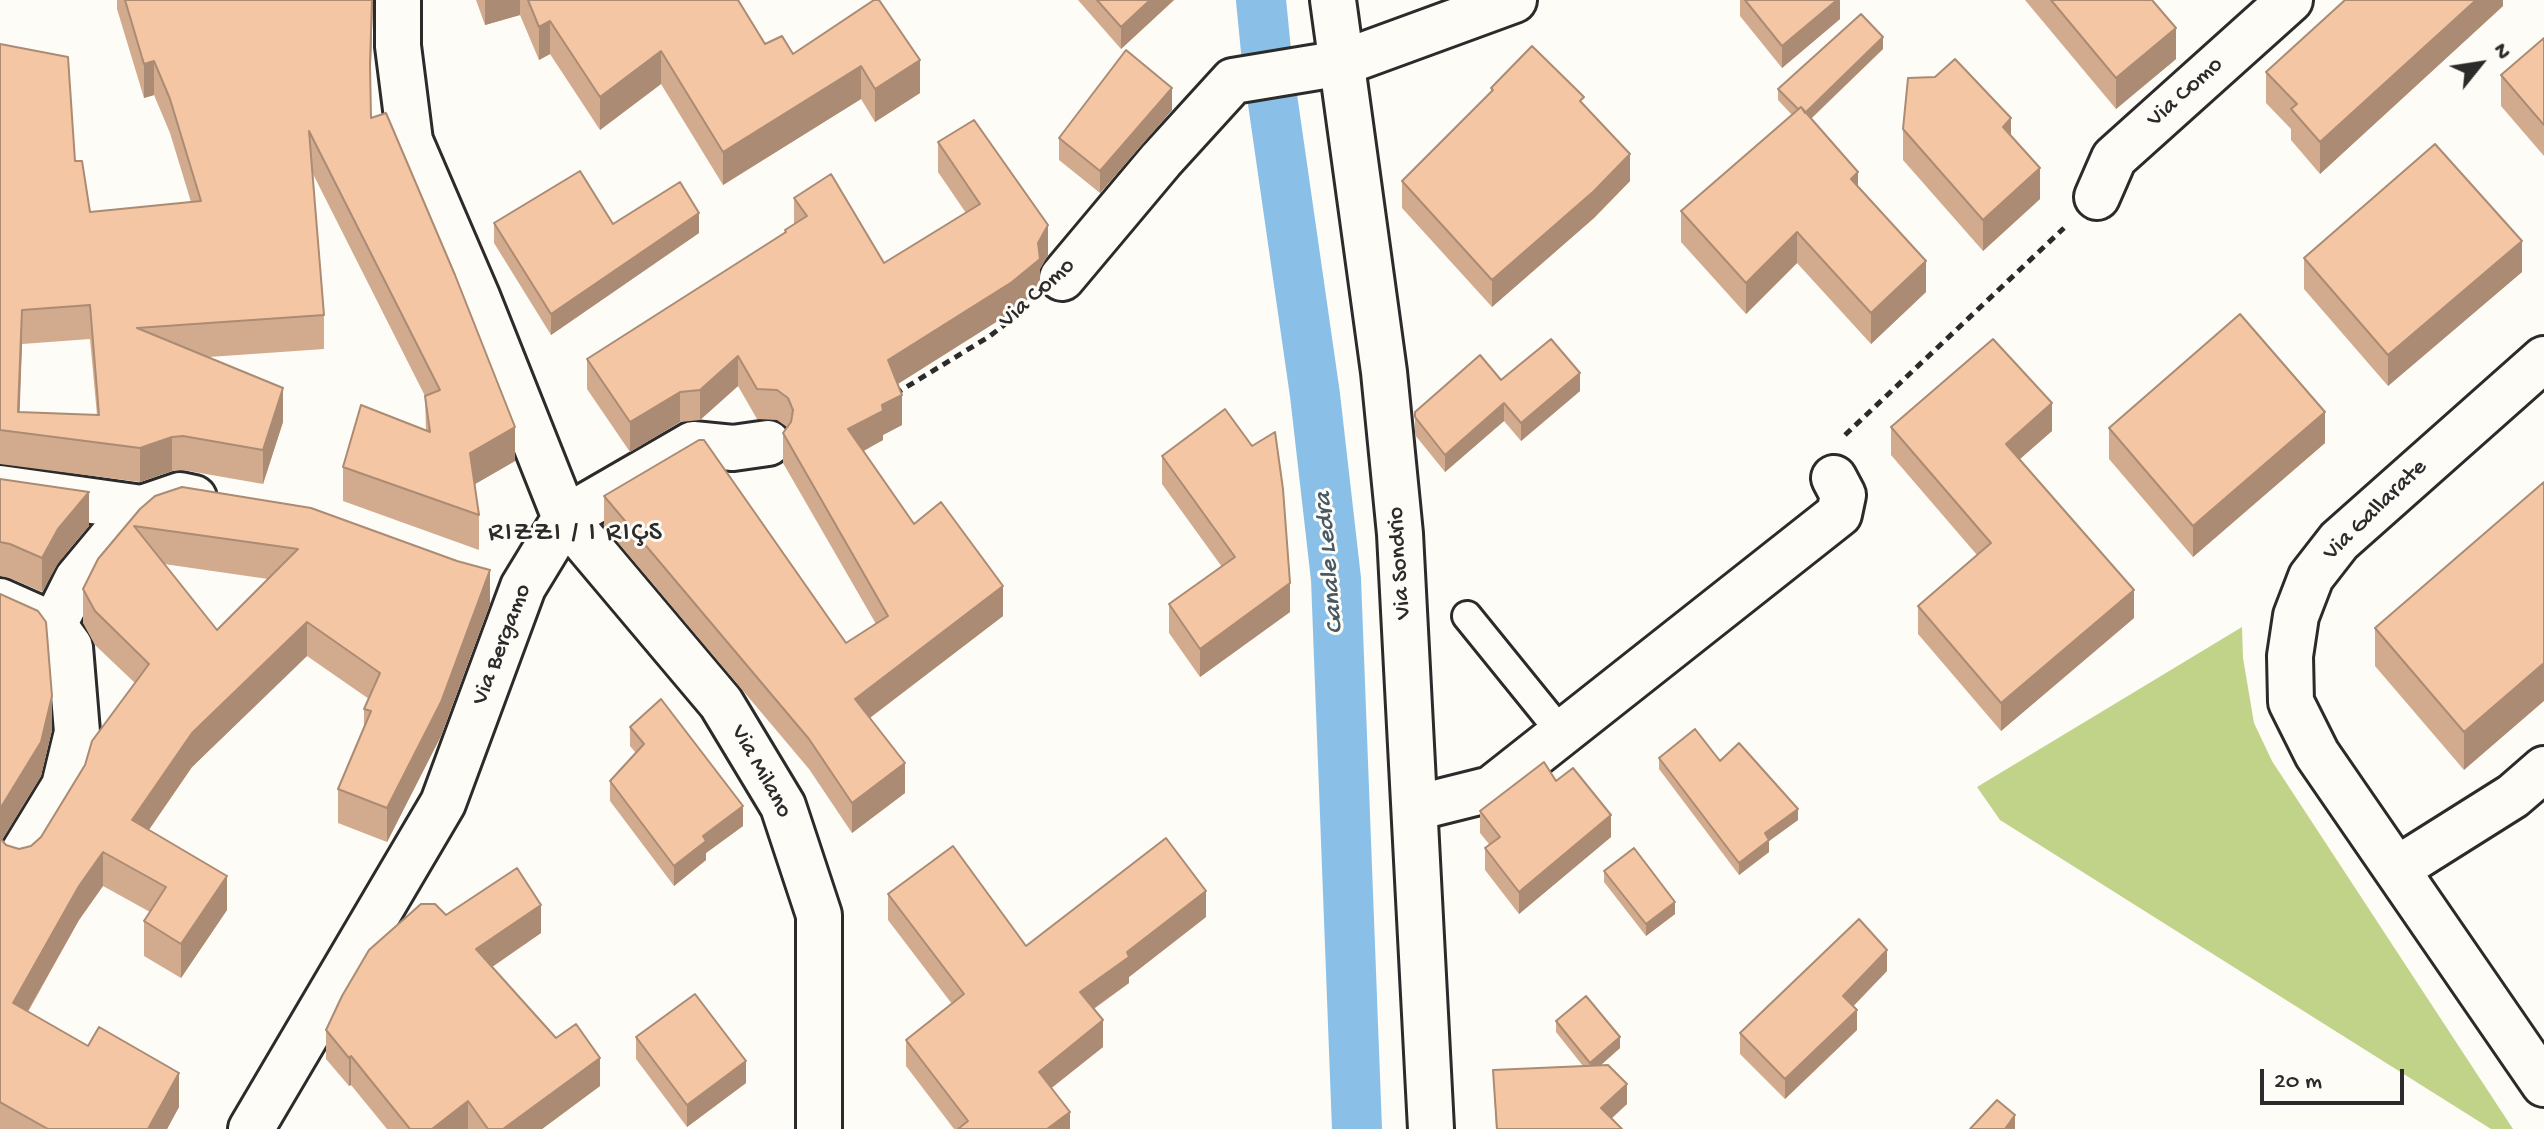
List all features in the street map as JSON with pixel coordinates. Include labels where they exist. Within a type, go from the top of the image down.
[{"type":"street","points":[[398,0],[398,46],[410,141],[478,299],[565,518],[693,444],[733,448],[768,443]]},
{"type":"street","name":"Via Sondrio","points":[[1333,0],[1326,66],[1384,372],[1400,534],[1431,1129]]},
{"type":"street","name":"Via Como","points":[[1062,278],[1161,160],[1233,81],[1326,66],[1514,0]]},
{"type":"street","name":"Via Como","points":[[2097,197],[2114,158],[2290,0]]},
{"type":"street","name":"Via Gallarate","points":[[2544,359],[2339,541],[2311,577],[2296,616],[2290,656],[2291,702],[2317,754],[2544,1084]]},
{"type":"street","points":[[1415,808],[1491,789],[1839,514],[1843,495],[1834,478]]},
{"type":"street","points":[[0,488],[142,508]]},
{"type":"street","points":[[54,625],[77,579],[122,525],[142,508],[180,495],[226,503]]},
{"type":"street","name":"Via Bergamo","points":[[251,1129],[443,803],[523,587],[565,518]]},
{"type":"street","name":"Via Milano","points":[[565,518],[721,703],[783,806],[819,915],[819,1129]]},
{"type":"street","points":[[480,576],[523,587]]},
{"type":"street","points":[[0,601],[54,625],[70,647],[77,732],[64,786],[20,858]]},
{"type":"street","points":[[2397,869],[2513,796],[2544,769]]},
{"type":"lane","points":[[1467,616],[1561,732]]},
{"type":"path","points":[[1834,478],[1838,441],[2097,197]]},
{"type":"path","name":"Via Como","points":[[890,398],[990,336],[1062,278]]},
{"type":"green space","points":[[2242,627],[2243,658],[2254,723],[2272,761],[2513,1129],[2491,1129],[2000,820],[1977,787]]},
{"type":"building","points":[[125,0],[372,0],[371,118],[386,113],[515,427],[470,453],[479,515],[343,467],[361,405],[430,432],[425,396],[440,390],[309,131],[324,315],[137,328],[283,388],[263,450],[183,436],[140,448],[0,430],[0,44],[68,57],[75,161],[82,161],[90,212],[201,201],[170,99],[154,61],[144,64]],"holes":[[[90,305],[99,415],[18,412],[22,310]]]},
{"type":"building","points":[[528,0],[738,0],[765,44],[782,36],[793,54],[874,0],[879,0],[920,60],[875,89],[861,66],[723,152],[661,51],[600,97],[550,21],[539,27]]},
{"type":"building","points":[[1097,0],[1150,0],[1121,27]]},
{"type":"building","points":[[1745,0],[1837,0],[1782,46]]},
{"type":"building","points":[[2051,0],[2152,0],[2176,28],[2116,78]]},
{"type":"building","points":[[2345,0],[2476,0],[2320,142],[2291,109],[2297,104],[2266,72]]},
{"type":"building","points":[[1861,14],[1883,37],[1805,113],[1801,107],[1798,109],[1778,89]]},
{"type":"building","points":[[2544,38],[2544,125],[2501,75]]},
{"type":"building","points":[[1532,46],[1584,97],[1580,101],[1630,154],[1594,191],[1492,280],[1402,181],[1493,90],[1491,88]]},
{"type":"building","points":[[1126,50],[1172,88],[1100,171],[1059,138]]},
{"type":"building","points":[[1955,59],[2011,118],[2003,127],[2040,168],[1983,220],[1903,129],[1908,78],[1935,77]]},
{"type":"building","points":[[1801,107],[1858,172],[1851,179],[1926,261],[1871,313],[1797,232],[1746,283],[1681,211]]},
{"type":"building","points":[[974,120],[1048,225],[1038,243],[1040,259],[1012,282],[888,360],[902,395],[882,405],[883,411],[848,429],[914,524],[941,502],[1003,586],[855,699],[905,763],[852,803],[809,739],[604,496],[699,440],[704,440],[846,643],[888,616],[783,433],[791,422],[793,410],[788,398],[777,390],[757,389],[738,356],[700,390],[680,392],[630,422],[587,359],[786,232],[807,216],[794,198],[831,174],[884,263],[980,204],[938,142]]},
{"type":"building","points":[[2435,144],[2522,241],[2388,355],[2304,258]]},
{"type":"building","points":[[580,171],[613,224],[680,182],[699,213],[551,314],[494,223]]},
{"type":"building","points":[[2240,314],[2325,412],[2193,526],[2109,428]]},
{"type":"building","points":[[1551,339],[1580,373],[1521,423],[1504,403],[1445,455],[1415,417],[1415,412],[1480,355],[1501,380]]},
{"type":"building","points":[[1993,339],[2052,403],[2006,444],[2134,590],[2001,703],[1918,606],[1991,543],[1891,427]]},
{"type":"building","points":[[1225,409],[1252,446],[1275,432],[1290,583],[1200,649],[1169,604],[1235,557],[1162,456]]},
{"type":"building","points":[[0,479],[89,492],[58,529],[42,558],[0,542]]},
{"type":"building","points":[[2544,482],[2544,663],[2464,732],[2375,628]]},
{"type":"building","points":[[182,487],[311,508],[490,570],[441,702],[387,808],[338,789],[371,711],[364,709],[380,673],[307,622],[192,733],[132,820],[227,876],[181,944],[144,921],[166,887],[103,852],[79,886],[13,1003],[88,1046],[99,1027],[179,1073],[148,1129],[48,1129],[0,1102],[0,838],[6,845],[19,849],[31,846],[41,837],[85,765],[92,741],[149,664],[95,611],[83,589],[98,559],[140,509],[155,496]],"holes":[[[134,526],[298,549],[217,630]]]},
{"type":"building","points":[[0,594],[38,611],[46,622],[52,696],[41,742],[0,809]]},
{"type":"building","points":[[661,699],[743,806],[703,836],[706,841],[674,866],[610,781],[644,744],[630,727]]},
{"type":"building","points":[[1695,729],[1720,761],[1739,743],[1798,809],[1765,833],[1769,840],[1739,863],[1659,758]]},
{"type":"building","points":[[1544,762],[1556,781],[1573,768],[1611,815],[1519,892],[1485,848],[1500,837],[1480,811]]},
{"type":"building","points":[[1166,838],[1206,891],[1127,952],[1129,957],[1080,992],[1103,1020],[1039,1072],[1070,1112],[1047,1129],[958,1129],[968,1121],[906,1040],[964,994],[888,894],[953,846],[1026,946]]},
{"type":"building","points":[[1634,848],[1675,902],[1646,924],[1604,871]]},
{"type":"building","points":[[517,868],[541,905],[476,949],[556,1038],[576,1024],[600,1058],[503,1129],[488,1129],[468,1101],[432,1129],[410,1129],[326,1030],[369,950],[421,904],[435,904],[446,915]]},
{"type":"building","points":[[1859,919],[1887,950],[1843,996],[1857,1010],[1785,1079],[1740,1033]]},
{"type":"building","points":[[695,994],[746,1061],[687,1105],[636,1037]]},
{"type":"building","points":[[1586,996],[1620,1037],[1590,1063],[1556,1021]]},
{"type":"building","points":[[1608,1065],[1627,1084],[1601,1108],[1622,1129],[1497,1129],[1493,1070]]},
{"type":"building","points":[[1997,1100],[2015,1115],[2005,1129],[1970,1129]]},
{"type":"waterway","name":"Canale Ledra","points":[[1261,0],[1315,395],[1336,579],[1357,1129]]},
{"type":"district","name":"RIZZI / I RIÇS","points":[[576,535]]}]
